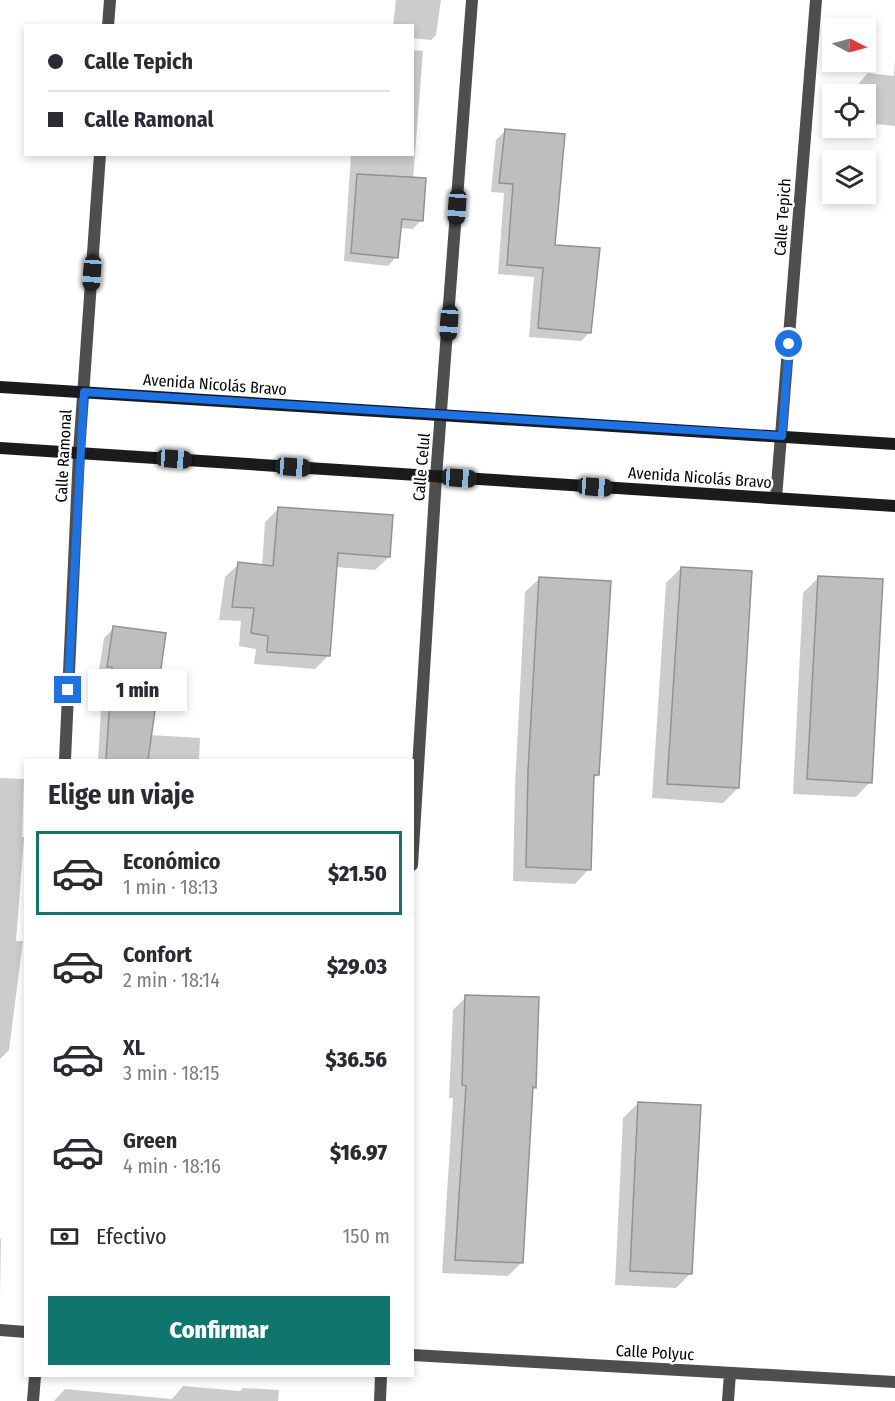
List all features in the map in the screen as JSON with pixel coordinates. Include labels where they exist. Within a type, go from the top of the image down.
[{"type":"main road","name":"Avenida Nicolás Bravo","points":[[0,387],[895,444]]},
{"type":"main road","name":"Avenida Nicolás Bravo","points":[[0,448],[895,506]]},
{"type":"street","points":[[108,24],[110,0]]},
{"type":"street","name":"Calle Celul","points":[[414,833],[436,477],[472,0]]},
{"type":"street","name":"Calle Tepich","points":[[776,498],[816,0]]},
{"type":"street","name":"Calle Ramonal","points":[[65,759],[79,453],[100,156]]},
{"type":"street","points":[[0,1330],[24,1332]]},
{"type":"street","name":"Calle Polyuc","points":[[414,1355],[895,1382]]},
{"type":"street","points":[[728,1401],[730,1373]]},
{"type":"street","points":[[33,1401],[35,1377]]},
{"type":"street","points":[[380,1401],[381,1377]]},
{"type":"building","points":[[505,129],[565,134],[555,245],[600,248],[591,333],[538,328],[543,268],[507,265],[513,184],[499,183]]},
{"type":"building","points":[[357,174],[426,178],[423,221],[402,219],[398,258],[351,253]]},
{"type":"building","points":[[278,507],[393,515],[390,557],[338,553],[330,656],[267,652],[268,636],[251,633],[254,608],[232,607],[238,562],[273,566]]},
{"type":"building","points":[[681,567],[752,571],[739,788],[667,784]]},
{"type":"building","points":[[818,576],[883,579],[872,783],[807,779]]},
{"type":"building","points":[[539,577],[611,581],[599,775],[594,775],[591,870],[526,867],[528,771]]},
{"type":"building","points":[[113,626],[166,633],[148,759],[106,759],[112,667],[107,667]]},
{"type":"building","points":[[465,995],[539,997],[536,1088],[533,1087],[523,1263],[455,1260],[466,1086],[462,1085]]},
{"type":"building","points":[[638,1102],[701,1105],[692,1274],[630,1271]]},
{"type":"route","points":[[68,690],[84,392],[782,436],[789,344]]}]
